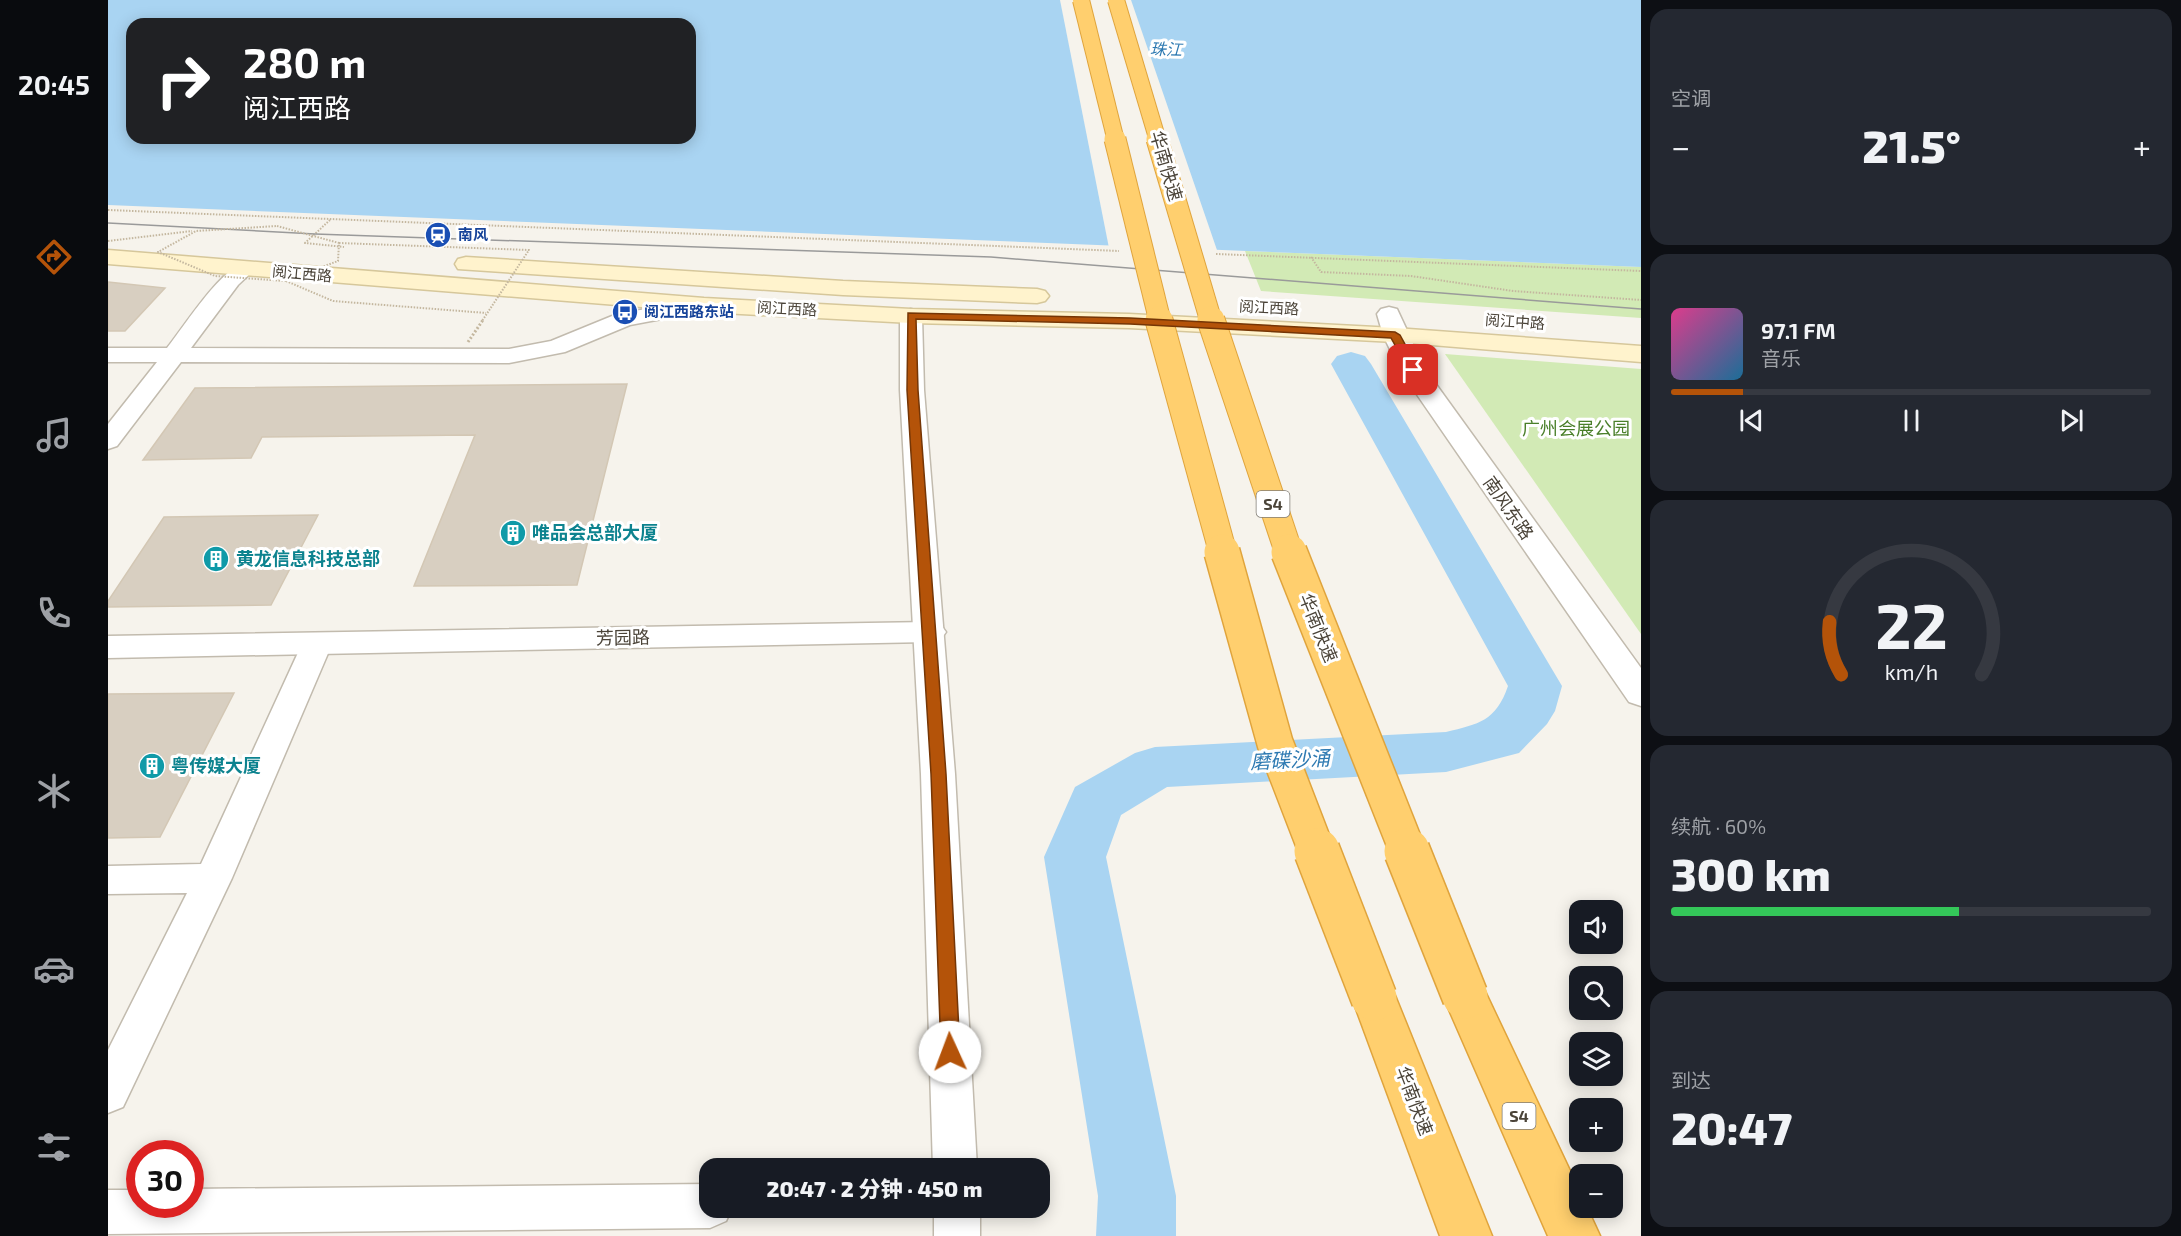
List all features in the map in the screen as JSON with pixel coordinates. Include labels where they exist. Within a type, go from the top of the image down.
[{"type":"highway","name":"华南快速","points":[[1081,0],[1168,355],[1275,743],[1466,1236]]},
{"type":"highway","name":"华南快速","points":[[1116,0],[1222,357],[1291,559],[1465,996],[1574,1236]]},
{"type":"main road","name":"阅江西路","points":[[108,257],[704,305],[911,316],[1392,324]]},
{"type":"main road","name":"阅江西路","points":[[445,262],[1392,324]]},
{"type":"main road","name":"阅江中路","points":[[1392,324],[1641,332]]},
{"type":"main road","name":"阅江中路","points":[[1392,324],[1641,354]]},
{"type":"street","points":[[108,441],[231,281],[245,269]]},
{"type":"street","points":[[108,355],[509,356],[557,347],[625,319],[704,305]]},
{"type":"street","points":[[911,316],[912,390],[938,774],[955,1158]]},
{"type":"street","name":"南风东路","points":[[1392,324],[1413,370],[1486,477],[1641,694]]},
{"type":"street","name":"芳园路","points":[[108,647],[928,632]]},
{"type":"street","points":[[108,1095],[213,878],[317,644]]},
{"type":"street","points":[[108,880],[213,878]]},
{"type":"street","points":[[108,1212],[699,1206]]},
{"type":"street","points":[[957,1218],[957,1236]]},
{"type":"path","points":[[108,210],[1120,251]]},
{"type":"path","points":[[330,220],[305,243],[344,247]]},
{"type":"path","points":[[108,241],[196,231],[278,226],[339,243],[529,250],[468,342]]},
{"type":"path","points":[[196,231],[158,252],[215,276],[285,280],[333,301],[486,313]]},
{"type":"path","points":[[285,280],[338,261],[339,243]]},
{"type":"path","points":[[1215,254],[1641,271]]},
{"type":"path","points":[[1311,258],[1321,272],[1411,276],[1513,291],[1641,300]]},
{"type":"green space","points":[[1245,251],[1641,267],[1641,318],[1261,291]]},
{"type":"green space","name":"广州会展公园","points":[[1445,354],[1641,369],[1641,634]]},
{"type":"water","name":"珠江","points":[[108,0],[1641,0],[1641,267],[108,205]]},
{"type":"pier","points":[[1060,0],[1131,0],[1218,253],[1109,248]]},
{"type":"building","points":[[108,282],[165,288],[125,331],[108,331]]},
{"type":"building","points":[[627,384],[577,585],[414,586],[475,435],[262,437],[251,458],[143,460],[195,388]]},
{"type":"building","name":"黄龙信息科技总部","points":[[318,515],[271,605],[108,607],[108,601],[164,517]]},
{"type":"building","name":"粤传媒大厦","points":[[234,693],[160,837],[108,838],[108,694]]},
{"type":"waterway","name":"磨碟沙涌","points":[[1136,1236],[1137,1196],[1075,857],[1096,802],[1155,767],[1446,752],[1499,739],[1527,711],[1535,686],[1351,364]]},
{"type":"tram line","points":[[108,223],[315,234],[991,257],[1641,309]]},
{"type":"place","name":"南风","points":[[438,235]]},
{"type":"place","name":"阅江西路东站","points":[[625,312]]},
{"type":"place","name":"唯品会总部大厦","points":[[513,533]]},
{"type":"place","name":"黄龙信息科技总部","points":[[216,559]]},
{"type":"place","name":"粤传媒大厦","points":[[152,766]]},
{"type":"route","points":[[950,1052],[938,774],[912,390],[911,316],[1130,321],[1395,335],[1413,370]]}]
